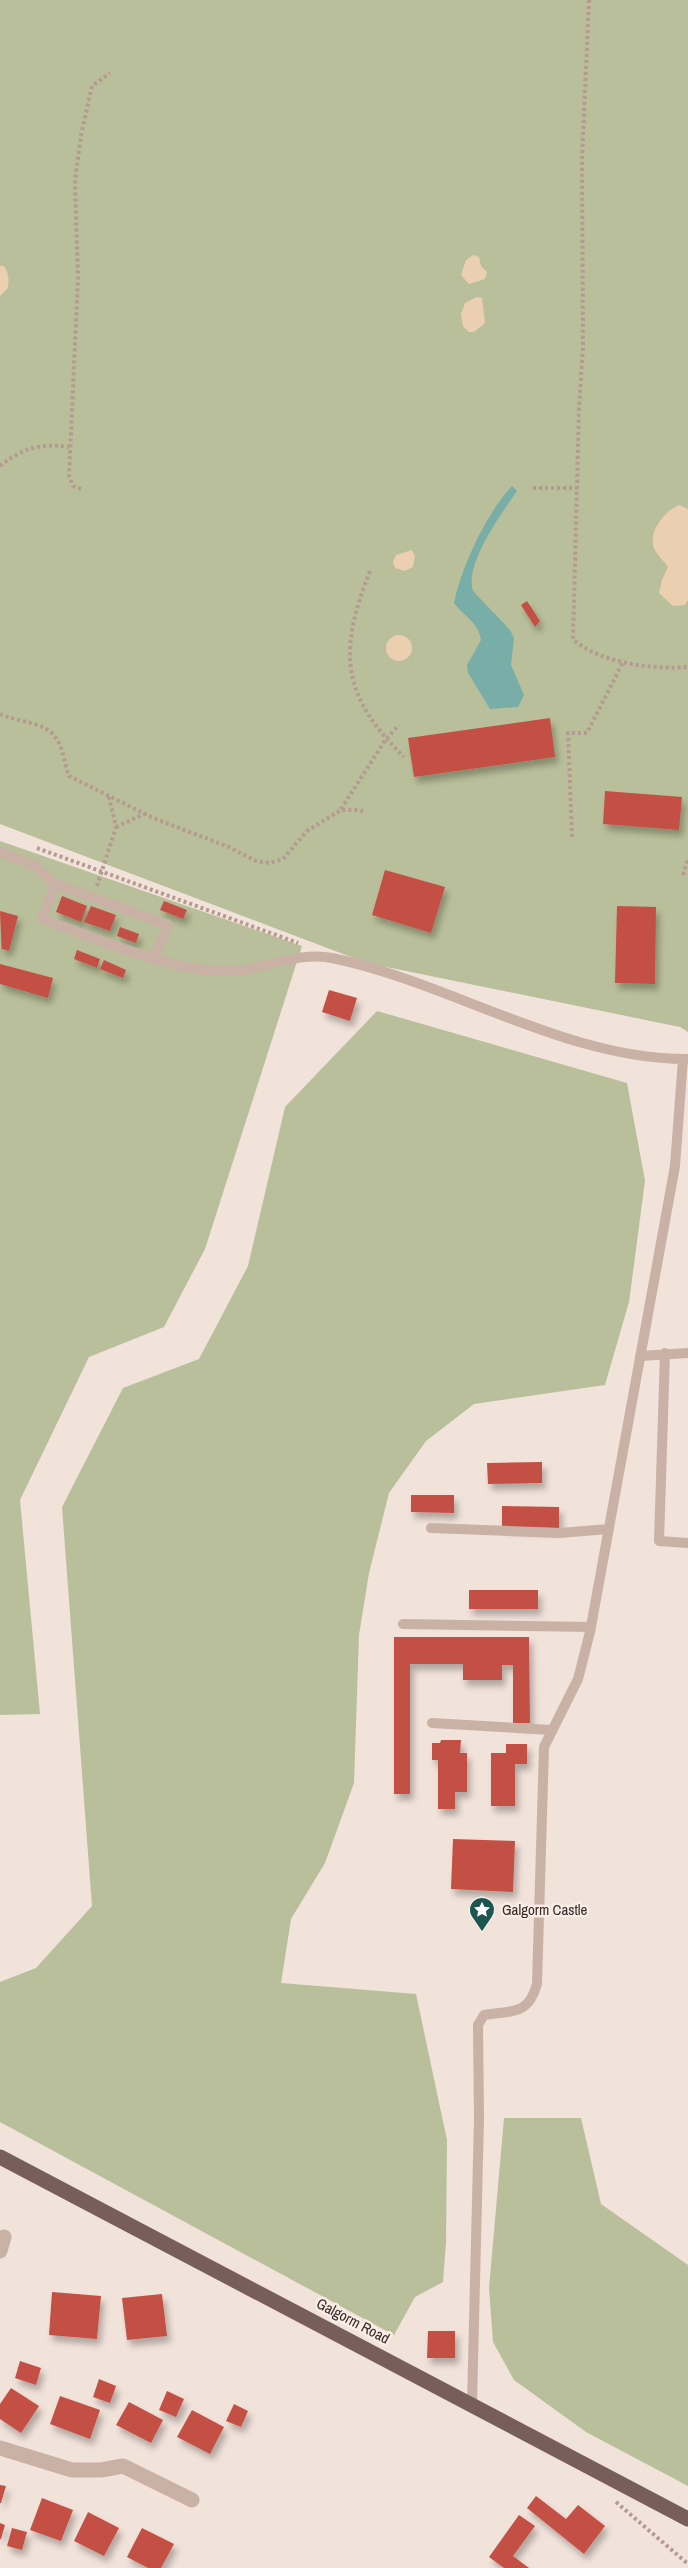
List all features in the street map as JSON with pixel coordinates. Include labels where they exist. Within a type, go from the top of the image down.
[{"type":"main road","name":"Galgorm Road","points":[[0,2157],[688,2519]]},
{"type":"street","points":[[0,2448],[72,2470],[101,2470],[123,2466],[192,2500]]},
{"type":"lane","points":[[0,852],[36,866],[55,884],[168,925],[154,957]]},
{"type":"lane","points":[[55,884],[42,919],[154,957],[201,969],[234,971],[302,957],[329,957],[386,972],[552,1032],[617,1052],[686,1059],[675,1166],[591,1627],[578,1679],[544,1747],[537,1984],[532,2001],[520,2011],[484,2015],[478,2025],[479,2120],[472,2404]]},
{"type":"lane","points":[[665,1353],[659,1541],[688,1543]]},
{"type":"lane","points":[[640,1356],[688,1353]]},
{"type":"lane","points":[[431,1528],[560,1533],[609,1529]]},
{"type":"lane","points":[[403,1624],[591,1627]]},
{"type":"lane","points":[[432,1723],[552,1730]]},
{"type":"path","points":[[589,0],[582,160],[583,347],[579,408],[573,639],[585,651],[623,662],[671,669],[688,667]]},
{"type":"path","points":[[81,489],[73,486],[69,475],[78,279],[75,181],[81,135],[92,86],[110,73]]},
{"type":"path","points":[[0,466],[16,453],[50,445],[69,447]]},
{"type":"path","points":[[533,488],[578,488]]},
{"type":"path","points":[[370,571],[359,597],[348,648],[352,678],[362,705],[386,739],[404,757]]},
{"type":"path","points":[[572,837],[568,733],[587,733],[623,662]]},
{"type":"path","points":[[0,714],[48,729],[55,735],[69,776],[144,814],[229,847],[256,861],[270,863],[283,859],[307,831],[341,810],[386,739],[399,725]]},
{"type":"path","points":[[92,898],[103,872],[116,827],[109,797]]},
{"type":"path","points":[[341,810],[359,810],[366,813]]},
{"type":"path","points":[[116,827],[144,814]]},
{"type":"path","points":[[31,846],[301,943]]},
{"type":"path","points":[[683,875],[688,859]]},
{"type":"path","points":[[607,2477],[614,2501],[688,2564]]},
{"type":"green space","points":[[0,0],[688,0],[688,1032],[680,1027],[367,963],[0,824]]},
{"type":"green space","points":[[0,841],[302,946],[205,1249],[164,1327],[89,1357],[20,1500],[40,1714],[0,1715]]},
{"type":"green space","points":[[377,1011],[627,1083],[645,1181],[629,1302],[605,1385],[474,1404],[426,1441],[389,1493],[369,1573],[359,1635],[354,1783],[325,1863],[291,1919],[281,1983],[416,1994],[447,2140],[446,2242],[443,2282],[415,2297],[394,2335],[0,2122],[0,1982],[36,1968],[92,1906],[62,1507],[123,1388],[199,1359],[248,1266],[285,1107]]},
{"type":"green space","points":[[504,2118],[581,2118],[601,2204],[688,2265],[688,2486],[586,2432],[514,2380],[493,2342],[489,2288]]},
{"type":"sand","points":[[473,255],[479,257],[481,266],[487,272],[485,279],[469,284],[461,275],[466,260]]},
{"type":"sand","points":[[0,266],[4,266],[8,274],[8,288],[0,296]]},
{"type":"sand","points":[[477,297],[482,298],[485,323],[474,332],[469,332],[463,326],[461,314],[465,303]]},
{"type":"sand","points":[[679,505],[688,509],[688,600],[685,605],[673,606],[659,593],[668,567],[655,550],[653,535],[663,517]]},
{"type":"sand","points":[[412,550],[415,556],[413,567],[405,571],[395,568],[393,562],[396,555]]},
{"type":"sand","points":[[399,635],[408,639],[412,648],[408,657],[399,661],[390,657],[386,648],[390,639]]},
{"type":"water","points":[[512,486],[517,491],[486,539],[474,567],[472,580],[473,591],[510,630],[514,638],[511,665],[524,695],[518,707],[490,709],[468,673],[467,665],[481,640],[477,628],[454,603],[462,574],[476,541],[493,510]]},
{"type":"building","points":[[527,601],[540,621],[535,627],[521,605]]},
{"type":"building","points":[[550,718],[555,757],[414,777],[408,738]]},
{"type":"building","points":[[605,791],[682,797],[679,830],[603,824]]},
{"type":"building","points":[[385,870],[445,887],[431,933],[372,915]]},
{"type":"building","points":[[62,896],[87,906],[81,922],[56,912]]},
{"type":"building","points":[[164,901],[187,910],[183,919],[160,910]]},
{"type":"building","points":[[91,906],[116,915],[110,931],[84,922]]},
{"type":"building","points":[[617,906],[656,907],[655,984],[615,983]]},
{"type":"building","points":[[0,911],[18,916],[9,951],[2,949],[2,959]]},
{"type":"building","points":[[120,927],[139,934],[136,943],[117,936]]},
{"type":"building","points":[[77,950],[100,959],[97,968],[74,959]]},
{"type":"building","points":[[104,960],[126,970],[123,978],[100,969]]},
{"type":"building","points":[[0,964],[53,978],[48,998],[0,984]]},
{"type":"building","points":[[329,990],[357,998],[350,1021],[322,1012]]},
{"type":"building","points":[[542,1462],[542,1483],[488,1484],[487,1463]]},
{"type":"building","points":[[411,1495],[454,1495],[454,1513],[411,1512]]},
{"type":"building","points":[[502,1506],[559,1507],[559,1528],[502,1527]]},
{"type":"building","points":[[469,1590],[538,1590],[538,1609],[469,1609]]},
{"type":"building","points":[[394,1637],[529,1637],[530,1723],[513,1723],[513,1665],[502,1665],[502,1680],[463,1680],[463,1664],[410,1664],[410,1794],[394,1794]]},
{"type":"building","points":[[441,1740],[461,1740],[460,1753],[467,1753],[467,1792],[455,1792],[455,1809],[438,1809],[438,1760],[432,1760],[432,1743],[440,1743]]},
{"type":"building","points":[[506,1744],[527,1744],[527,1764],[515,1764],[515,1806],[491,1806],[491,1753],[506,1753]]},
{"type":"building","points":[[453,1839],[515,1841],[513,1892],[451,1889]]},
{"type":"building","points":[[52,2292],[101,2296],[97,2339],[49,2335]]},
{"type":"building","points":[[162,2294],[167,2336],[127,2340],[122,2298]]},
{"type":"building","points":[[428,2331],[455,2331],[455,2358],[427,2358]]},
{"type":"building","points":[[20,2361],[41,2368],[36,2385],[15,2378]]},
{"type":"building","points":[[99,2379],[116,2386],[110,2403],[93,2397]]},
{"type":"building","points":[[11,2388],[39,2406],[21,2433],[0,2419],[0,2404]]},
{"type":"building","points":[[167,2391],[184,2399],[176,2417],[159,2410]]},
{"type":"building","points":[[60,2396],[100,2410],[90,2439],[50,2424]]},
{"type":"building","points":[[129,2402],[163,2420],[151,2443],[116,2425]]},
{"type":"building","points":[[234,2404],[248,2411],[241,2427],[226,2421]]},
{"type":"building","points":[[192,2410],[224,2427],[210,2454],[177,2437]]},
{"type":"building","points":[[0,2485],[6,2486],[1,2503],[0,2503]]},
{"type":"building","points":[[536,2496],[566,2519],[578,2505],[605,2526],[584,2554],[527,2508]]},
{"type":"building","points":[[42,2498],[73,2510],[61,2541],[30,2530]]},
{"type":"building","points":[[88,2512],[119,2528],[104,2556],[74,2541]]},
{"type":"building","points":[[519,2515],[535,2526],[513,2556],[529,2568],[504,2568],[489,2557]]},
{"type":"building","points":[[0,2523],[5,2525],[1,2539],[0,2539]]},
{"type":"building","points":[[12,2528],[27,2532],[22,2550],[7,2546]]},
{"type":"building","points":[[142,2528],[174,2544],[161,2568],[148,2568],[127,2557]]},
{"type":"place","name":"Galgorm Castle","points":[[482,1933]]}]
